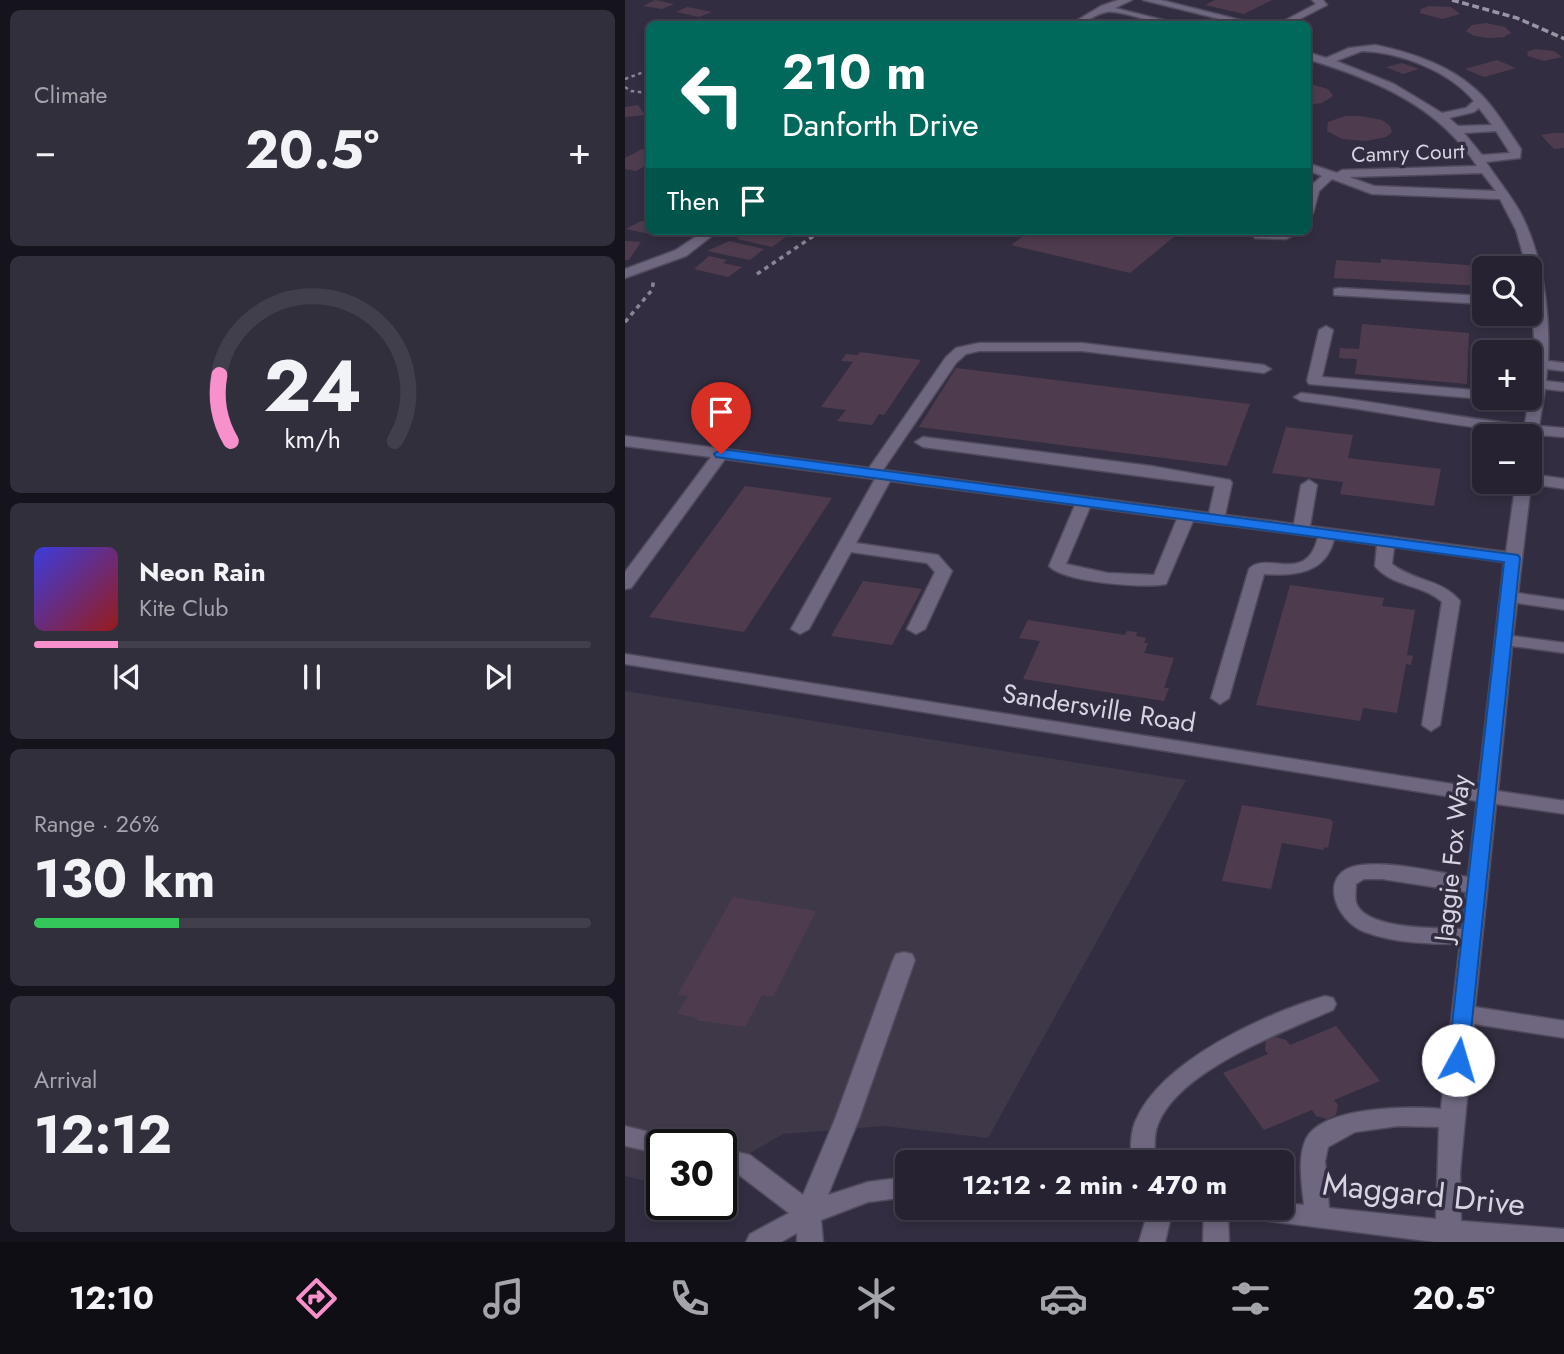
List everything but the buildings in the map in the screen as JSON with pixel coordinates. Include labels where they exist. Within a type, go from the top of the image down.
[{"type":"street","points":[[1083,21],[1106,9],[1104,8],[1127,0]]},
{"type":"street","points":[[1148,0],[1238,21]]},
{"type":"street","points":[[1289,21],[1322,5],[1317,0]]},
{"type":"street","points":[[1106,9],[1160,21]]},
{"type":"street","points":[[1326,62],[1360,48],[1389,51],[1450,75],[1475,92],[1498,128]]},
{"type":"street","points":[[1311,57],[1397,90],[1440,117],[1455,130],[1504,195],[1519,221],[1530,256]]},
{"type":"street","points":[[1440,117],[1470,110],[1480,100]]},
{"type":"street","points":[[1455,130],[1498,128]]},
{"type":"street","name":"Camry Court","points":[[1331,174],[1482,164],[1516,156],[1516,149],[1498,128]]},
{"type":"street","points":[[1311,167],[1372,190],[1504,195]]},
{"type":"street","points":[[1311,198],[1313,190],[1331,174]]},
{"type":"street","points":[[625,274],[681,253],[706,235]]},
{"type":"street","points":[[1259,235],[1288,235]]},
{"type":"street","points":[[1339,292],[1472,299]]},
{"type":"street","points":[[1326,330],[1314,381],[1472,394]]},
{"type":"street","points":[[800,629],[846,546],[879,474],[951,360],[961,351],[979,347],[1082,347],[1264,369]]},
{"type":"street","points":[[1542,364],[1564,367]]},
{"type":"street","points":[[1542,391],[1564,387]]},
{"type":"street","points":[[1301,397],[1379,406],[1472,424]]},
{"type":"street","points":[[1542,433],[1564,433]]},
{"type":"street","points":[[625,441],[1512,558]]},
{"type":"street","points":[[923,442],[1224,483],[1216,519]]},
{"type":"street","points":[[625,584],[721,454]]},
{"type":"street","points":[[1542,481],[1564,484]]},
{"type":"street","points":[[1301,530],[1309,485]]},
{"type":"street","name":"Jaggie Fox Way","points":[[1447,1237],[1452,1119],[1521,494]]},
{"type":"street","points":[[1084,502],[1057,566],[1081,574],[1133,582],[1160,580],[1187,515]]},
{"type":"street","points":[[1220,698],[1257,569],[1285,570],[1308,564],[1321,555],[1327,534]]},
{"type":"street","points":[[1386,542],[1383,566],[1392,574],[1436,587],[1450,601],[1431,725]]},
{"type":"street","points":[[846,546],[932,559],[944,571],[916,629]]},
{"type":"street","points":[[1508,597],[1564,605]]},
{"type":"street","points":[[1504,639],[1564,648]]},
{"type":"street","name":"Sandersville Road","points":[[625,659],[1564,808]]},
{"type":"street","points":[[1471,937],[1410,934],[1363,924],[1350,913],[1344,898],[1346,880],[1360,872],[1382,872],[1477,886]]},
{"type":"street","points":[[810,1242],[808,1213],[847,1119],[904,960]]},
{"type":"street","points":[[1143,1150],[1148,1116],[1169,1090],[1198,1067],[1234,1046],[1325,1004]]},
{"type":"street","points":[[1463,1014],[1564,1030]]},
{"type":"street","points":[[1317,1217],[1313,1161],[1317,1142],[1331,1131],[1364,1119],[1393,1114],[1452,1119]]},
{"type":"street","points":[[625,1136],[646,1141]]},
{"type":"street","points":[[737,1161],[808,1213]]},
{"type":"street","points":[[759,1242],[808,1213],[884,1187],[895,1187]]},
{"type":"street","name":"Maggard Drive","points":[[1294,1214],[1447,1237],[1564,1240]]},
{"type":"street","points":[[1152,1242],[1158,1220]]},
{"type":"street","points":[[1215,1242],[1216,1220]]},
{"type":"path","points":[[625,79],[646,71]]},
{"type":"path","points":[[625,88],[646,92]]},
{"type":"path","points":[[757,274],[782,260],[813,235]]},
{"type":"path","points":[[625,322],[652,290],[654,275]]},
{"type":"shaded area","points":[[625,691],[1186,780],[988,1138],[884,1126],[783,1134],[737,1161],[737,1129],[646,1129],[646,1181],[625,1176]]},
{"type":"railway","points":[[1452,0],[1517,18],[1565,39]]},
{"type":"route","points":[[721,454],[1512,558],[1458,1060]]}]
